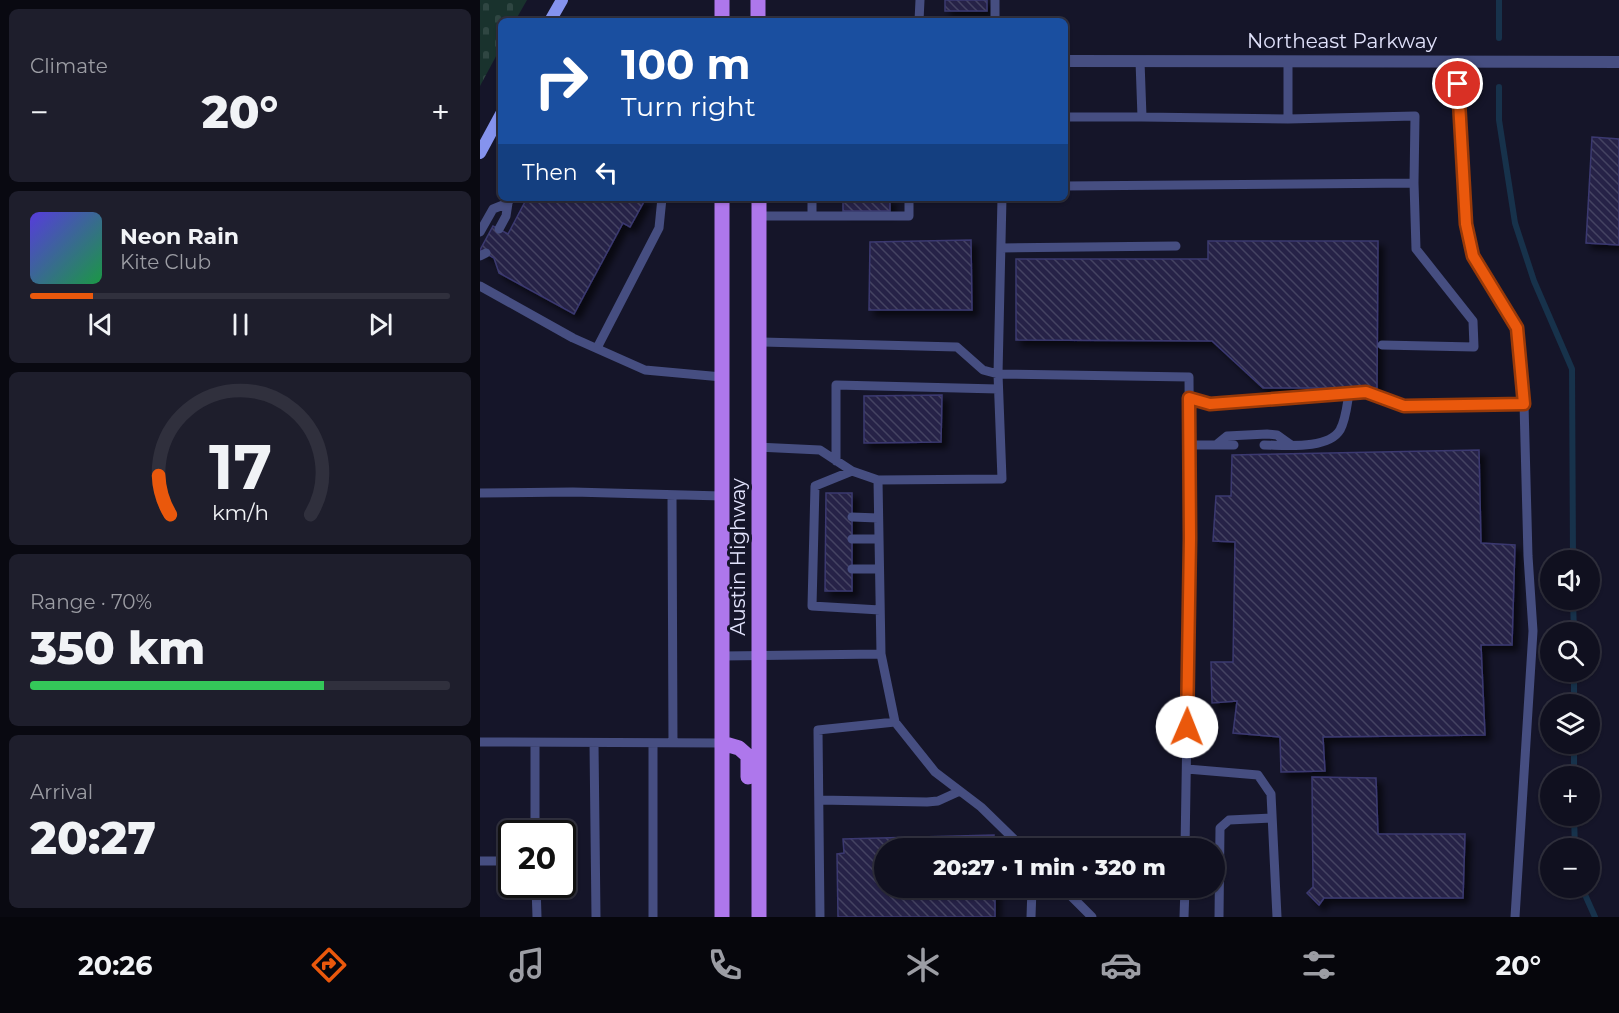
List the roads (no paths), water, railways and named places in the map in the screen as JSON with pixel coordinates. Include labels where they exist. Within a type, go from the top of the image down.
[{"type":"main road","points":[[552,18],[562,0]]},
{"type":"main road","points":[[722,0],[722,18]]},
{"type":"main road","points":[[758,0],[758,18]]},
{"type":"main road","points":[[480,153],[498,120]]},
{"type":"main road","name":"Austin Highway","points":[[722,201],[722,917]]},
{"type":"main road","name":"Austin Highway","points":[[759,201],[759,917]]},
{"type":"main road","points":[[722,743],[739,748],[748,756],[748,876],[759,898]]},
{"type":"street","name":"Northeast Parkway","points":[[1068,61],[1619,62]]},
{"type":"lane","points":[[919,18],[920,0]]},
{"type":"lane","points":[[995,0],[995,18]]},
{"type":"lane","points":[[1140,61],[1142,117]]},
{"type":"lane","points":[[1288,61],[1288,119]]},
{"type":"lane","points":[[1456,61],[1466,224],[1473,256],[1517,328],[1524,404],[1528,556],[1533,631],[1515,917]]},
{"type":"lane","points":[[1068,117],[1288,119],[1415,116],[1416,249],[1473,321],[1474,347],[1382,345]]},
{"type":"lane","points":[[1068,186],[1414,183]]},
{"type":"lane","points":[[480,232],[493,209],[507,201]]},
{"type":"lane","points":[[499,230],[506,216],[509,201]]},
{"type":"lane","points":[[597,348],[659,228],[662,201]]},
{"type":"lane","points":[[812,201],[812,216]]},
{"type":"lane","points":[[759,216],[909,216],[909,201]]},
{"type":"lane","points":[[759,447],[820,450],[852,471],[878,480],[1002,479],[998,389],[1002,201]]},
{"type":"lane","points":[[1000,248],[1176,246]]},
{"type":"lane","points":[[480,286],[573,338],[645,369],[722,377]]},
{"type":"lane","points":[[759,342],[957,347],[983,370],[998,374],[1189,377],[1185,838]]},
{"type":"lane","points":[[836,460],[836,385],[998,389]]},
{"type":"lane","points":[[1189,398],[1210,404],[1366,392],[1404,406],[1524,404]]},
{"type":"lane","points":[[1264,445],[1291,445],[1320,442],[1332,438],[1339,432],[1350,393]]},
{"type":"lane","points":[[1215,446],[1227,436],[1268,434],[1277,435],[1291,445]]},
{"type":"lane","points":[[1190,445],[1234,446]]},
{"type":"lane","points":[[852,471],[815,486],[812,606],[880,610]]},
{"type":"lane","points":[[878,480],[882,654],[895,722],[935,772],[981,807],[1013,838]]},
{"type":"lane","points":[[480,493],[573,492],[722,496]]},
{"type":"lane","points":[[672,495],[673,743]]},
{"type":"lane","points":[[814,516],[826,517]]},
{"type":"lane","points":[[852,517],[878,518]]},
{"type":"lane","points":[[814,538],[825,538]]},
{"type":"lane","points":[[852,539],[879,539]]},
{"type":"lane","points":[[813,567],[825,568]]},
{"type":"lane","points":[[852,569],[879,569]]},
{"type":"lane","points":[[722,656],[882,654]]},
{"type":"lane","points":[[820,917],[818,730],[895,722]]},
{"type":"lane","points":[[480,742],[722,743]]},
{"type":"lane","points":[[535,742],[536,820]]},
{"type":"lane","points":[[594,742],[596,917]]},
{"type":"lane","points":[[653,743],[653,917]]},
{"type":"lane","points":[[1187,769],[1258,775],[1271,794],[1277,917]]},
{"type":"lane","points":[[819,800],[927,802],[938,801],[960,791]]},
{"type":"lane","points":[[1220,917],[1220,828],[1229,820],[1272,818]]},
{"type":"lane","points":[[480,861],[498,861]]},
{"type":"lane","points":[[536,898],[537,917]]},
{"type":"lane","points":[[1031,917],[1032,898]]},
{"type":"lane","points":[[1073,898],[1092,917]]},
{"type":"lane","points":[[1184,917],[1185,898]]},
{"type":"waterway","points":[[1499,0],[1499,38]]},
{"type":"waterway","points":[[1499,87],[1499,120],[1515,223],[1534,281],[1572,369],[1573,550]]},
{"type":"waterway","points":[[1573,610],[1574,622]]},
{"type":"waterway","points":[[1574,682],[1574,694]]},
{"type":"waterway","points":[[1574,754],[1574,766]]},
{"type":"waterway","points":[[1574,826],[1575,838]]},
{"type":"waterway","points":[[1586,898],[1595,917]]}]
